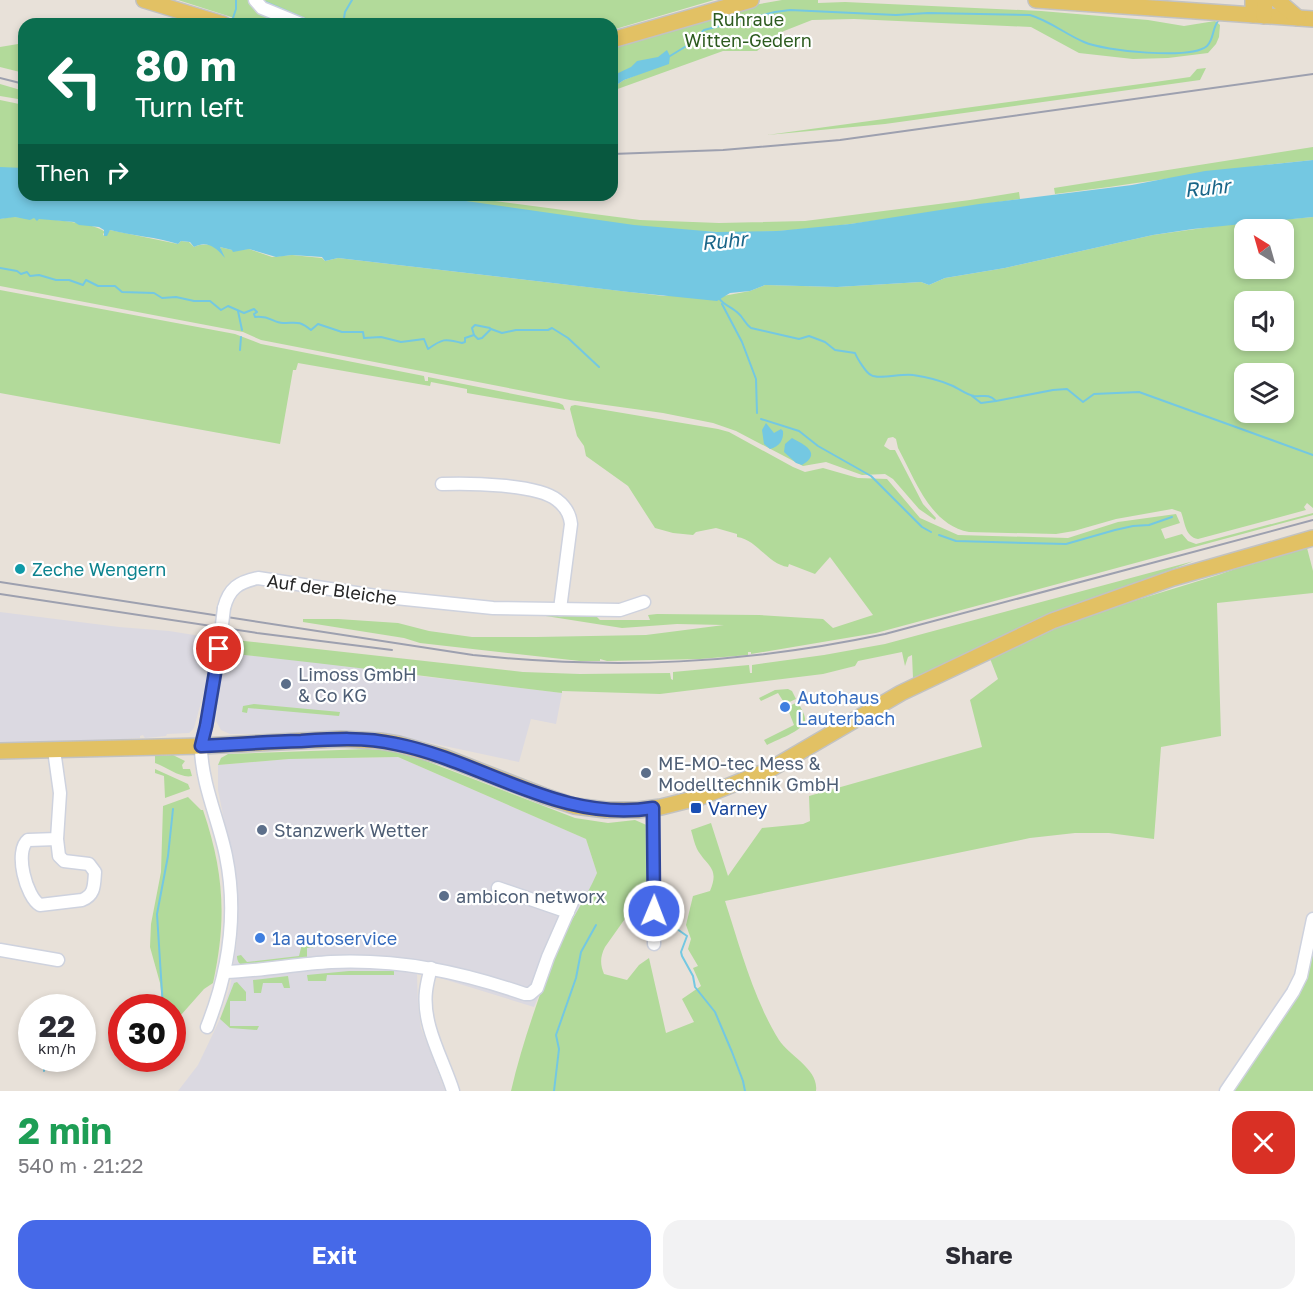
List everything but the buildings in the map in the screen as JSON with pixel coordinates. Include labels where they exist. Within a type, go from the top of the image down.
[{"type":"main road","points":[[144,0],[203,18]]},
{"type":"main road","points":[[618,38],[751,0]]},
{"type":"main road","points":[[1036,0],[1205,6],[1257,10],[1306,18]]},
{"type":"main road","points":[[1257,10],[1266,0]]},
{"type":"main road","points":[[1276,0],[1306,18]]},
{"type":"main road","points":[[0,751],[201,746],[327,739],[380,741],[444,757],[574,806],[606,810],[653,808],[701,797],[769,770],[901,693],[1052,621],[1173,578],[1313,538]]},
{"type":"street","points":[[255,0],[261,8],[286,18]]},
{"type":"street","points":[[442,484],[468,483],[529,490],[542,492],[557,499],[568,512],[571,524],[560,609]]},
{"type":"street","name":"Auf der Bleiche","points":[[201,746],[219,649],[224,608],[230,591],[241,583],[258,578],[376,596],[493,608],[620,610],[644,602]]},
{"type":"street","points":[[201,746],[208,788],[226,856],[231,892],[230,946],[225,972],[207,1027]]},
{"type":"street","points":[[54,750],[60,793],[58,854],[62,860],[88,864],[94,870],[93,891],[82,900],[40,905],[33,898],[21,864],[22,848],[25,842],[31,839],[57,839]]},
{"type":"street","points":[[653,808],[654,944]]},
{"type":"street","points":[[225,972],[346,961],[390,963],[431,968],[480,978],[530,994],[541,980],[548,957],[571,906],[498,888]]},
{"type":"street","points":[[1226,1091],[1293,992],[1301,976],[1313,919]]},
{"type":"street","points":[[0,950],[58,960]]},
{"type":"street","points":[[431,968],[426,991],[427,1011],[433,1036],[453,1091]]},
{"type":"shaded area","points":[[0,612],[213,638],[206,684],[194,728],[189,733],[145,738],[143,735],[140,738],[52,744],[0,744]]},
{"type":"shaded area","points":[[224,653],[323,662],[562,693],[556,724],[531,719],[519,762],[379,732],[230,734],[221,730],[216,721]]},
{"type":"shaded area","points":[[398,757],[586,839],[597,873],[588,895],[569,924],[534,1007],[437,977],[417,974],[421,1028],[445,1091],[178,1091],[198,1065],[220,1019],[230,988],[237,941],[238,889],[218,790],[218,765],[289,759]]},
{"type":"green space","points":[[178,0],[714,0],[618,28],[618,18],[234,18]]},
{"type":"green space","name":"Ruhraue Witten-Gedern","points":[[782,0],[818,0],[818,3],[845,2],[1041,11],[1148,20],[1184,26],[1215,21],[1220,25],[1216,44],[1208,53],[1133,59],[1079,53],[1031,27],[854,19],[812,20],[773,37],[757,51],[723,51],[618,89],[618,84],[624,80],[669,62],[618,82],[618,43],[754,5]]},
{"type":"green space","points":[[18,44],[18,72],[0,67],[0,47]]},
{"type":"green space","points":[[1206,68],[1200,80],[885,124],[767,135],[1190,77],[1197,69]]},
{"type":"green space","points":[[0,84],[18,89],[18,99],[0,96]]},
{"type":"green space","points":[[0,100],[18,104],[18,176],[0,175]]},
{"type":"green space","points":[[1313,147],[1313,160],[1055,194],[1054,188]]},
{"type":"green space","points":[[1019,192],[1020,199],[869,222],[756,232],[644,227],[462,201],[495,201],[640,220],[719,223],[805,221]]},
{"type":"green space","points":[[10,217],[75,222],[98,228],[105,232],[104,236],[110,230],[178,244],[181,241],[189,242],[194,247],[211,245],[221,250],[220,247],[232,250],[249,249],[272,257],[292,255],[322,258],[325,261],[338,258],[664,296],[723,296],[750,291],[765,285],[837,287],[921,282],[929,285],[945,278],[1005,268],[1153,235],[1234,224],[1234,279],[1294,279],[1294,219],[1290,219],[1313,217],[1313,508],[1307,503],[1304,507],[1306,510],[1198,539],[1188,532],[1181,512],[1172,509],[1116,519],[1056,534],[969,532],[955,528],[934,511],[925,499],[893,437],[888,438],[884,446],[895,450],[923,504],[936,518],[935,520],[919,509],[893,479],[885,474],[862,475],[826,462],[803,466],[736,431],[713,423],[663,413],[570,400],[261,340],[243,332],[0,286],[0,219]]},
{"type":"green space","points":[[0,290],[235,334],[261,344],[424,376],[425,381],[428,381],[428,377],[559,403],[565,410],[467,393],[467,389],[431,382],[430,386],[298,363],[296,370],[293,370],[280,444],[0,393]]},
{"type":"green space","points":[[575,405],[729,432],[805,472],[823,468],[858,478],[887,479],[920,518],[958,535],[1068,538],[1118,522],[1176,514],[1180,523],[1161,529],[1165,539],[1182,534],[1188,541],[1196,544],[1313,513],[1313,515],[876,633],[751,654],[748,652],[748,655],[700,659],[580,661],[420,643],[404,638],[303,622],[303,619],[338,619],[398,623],[429,631],[472,637],[536,637],[646,635],[724,625],[677,624],[622,628],[533,614],[595,615],[600,620],[650,620],[648,615],[657,614],[759,615],[823,619],[833,628],[873,615],[830,557],[815,574],[789,564],[788,567],[781,565],[751,543],[737,537],[737,534],[716,528],[696,532],[693,535],[655,528],[628,486],[586,456],[584,446],[577,436],[570,409]]},
{"type":"green space","points":[[1306,544],[1313,571],[1313,593],[1217,603],[1221,736],[1161,747],[1154,839],[1109,833],[1075,833],[1030,838],[725,901],[748,972],[770,1024],[779,1040],[813,1076],[816,1091],[511,1091],[525,1040],[554,957],[597,873],[586,839],[398,757],[289,759],[218,765],[221,758],[228,754],[368,749],[393,751],[421,759],[575,818],[608,823],[635,820],[651,827],[651,882],[605,947],[601,964],[604,974],[627,980],[639,965],[649,958],[666,1033],[694,1022],[682,999],[701,986],[693,968],[698,966],[688,949],[691,939],[686,925],[693,896],[710,891],[714,877],[711,868],[697,849],[691,830],[711,823],[728,876],[762,828],[803,824],[810,821],[809,796],[982,747],[970,700],[998,679],[989,656],[1062,623],[1218,575]]},
{"type":"green space","points":[[1194,561],[1043,618],[913,678],[912,655],[908,657],[905,666],[902,652],[858,661],[855,666],[823,674],[660,694],[562,691],[562,693],[224,653],[226,639],[523,672],[670,673],[673,680],[673,672],[749,665],[750,673],[752,673],[752,665],[885,644]]},
{"type":"green space","points":[[775,690],[792,691],[796,699],[785,704],[778,693],[761,701],[759,698]]},
{"type":"green space","points":[[798,702],[805,716],[803,725],[767,745],[764,740],[794,725],[787,707]]},
{"type":"green space","points":[[254,704],[340,712],[339,716],[248,708],[247,713],[242,712],[243,706]]},
{"type":"green space","points":[[173,755],[185,761],[182,765],[183,769],[190,769],[192,776],[179,774],[155,763],[155,756]]},
{"type":"green space","points":[[155,769],[188,784],[190,789],[165,798],[164,776],[155,773]]},
{"type":"green space","points":[[188,797],[203,810],[219,875],[222,916],[213,983],[204,989],[186,1009],[186,994],[161,994],[150,947],[151,924],[161,872],[163,806]]},
{"type":"green space","points":[[1313,933],[1313,1091],[1231,1091],[1290,1002]]},
{"type":"green space","points":[[314,943],[315,947],[307,948],[307,960],[243,966],[237,959],[237,956],[241,955],[247,962],[299,956],[302,944]]},
{"type":"green space","points":[[349,971],[394,971],[394,975],[327,975],[326,981],[308,981],[307,975]]},
{"type":"green space","points":[[288,976],[290,988],[284,988],[282,983],[263,983],[261,993],[254,993],[253,980]]},
{"type":"green space","points":[[237,982],[246,992],[246,1001],[230,1001],[230,1026],[259,1026],[257,1030],[230,1028],[220,1019],[234,983]]},
{"type":"water","points":[[667,50],[670,56],[669,64],[618,84],[618,73],[631,67],[637,61],[658,57]]},
{"type":"water","name":"Ruhr","points":[[1313,160],[1313,217],[1234,219],[1234,225],[1153,235],[1005,268],[945,278],[929,285],[921,282],[837,287],[765,285],[750,291],[730,293],[717,301],[338,258],[325,261],[322,257],[292,255],[276,257],[249,249],[233,252],[220,247],[225,258],[215,248],[203,244],[194,247],[190,242],[181,241],[178,244],[110,230],[107,236],[104,236],[104,230],[99,227],[79,225],[74,222],[39,219],[37,221],[34,218],[30,220],[15,217],[0,219],[0,167],[18,168],[18,201],[466,201],[634,225],[717,232],[777,231],[850,224],[979,204],[1132,185],[1205,171]]},
{"type":"water","points":[[766,423],[774,433],[781,429],[783,431],[780,443],[770,449],[764,444],[762,430]]},
{"type":"water","points":[[792,438],[806,446],[811,453],[808,461],[802,465],[796,463],[784,452],[785,444]]},
{"type":"waterway","points":[[233,18],[236,0]]},
{"type":"waterway","points":[[344,18],[352,0]]},
{"type":"waterway","points":[[263,1],[303,18]]},
{"type":"waterway","points":[[670,56],[693,42],[704,30],[790,10],[896,15],[928,13],[1030,15],[1084,42],[1147,53],[1184,53],[1207,46],[1218,21]]},
{"type":"waterway","points":[[0,268],[21,274],[27,272],[30,276],[39,275],[56,280],[69,280],[83,285],[86,280],[98,286],[115,286],[122,292],[154,293],[162,298],[176,297],[194,301],[210,301],[221,310],[228,306],[244,313],[254,309],[257,312],[254,314],[255,317],[264,317],[280,323],[300,323],[311,330],[318,324],[342,332],[363,332],[364,338],[381,337],[401,342],[424,339],[428,349],[444,340],[462,343],[465,342],[465,338],[474,335],[478,339],[482,338],[491,329],[502,333],[552,328],[568,338],[599,367]]},
{"type":"waterway","points":[[719,298],[738,313],[751,328],[799,339],[809,336],[825,342],[835,350],[855,353],[867,371],[874,376],[908,375],[938,380],[971,395],[988,396],[996,401],[1067,389],[1083,402],[1094,394],[1139,392],[1313,455]]},
{"type":"waterway","points":[[722,304],[742,342],[756,379],[757,413]]},
{"type":"waterway","points":[[238,311],[242,330]]},
{"type":"waterway","points":[[474,335],[472,328],[475,325],[490,328]]},
{"type":"waterway","points":[[240,350],[241,337]]},
{"type":"waterway","points":[[972,396],[981,403],[996,401]]},
{"type":"waterway","points":[[761,419],[799,431],[818,446],[871,476],[922,527],[931,532]]},
{"type":"waterway","points":[[939,535],[956,541],[1066,544],[1115,530],[1149,525],[1172,517]]},
{"type":"waterway","points":[[162,994],[157,914],[168,856],[173,809]]},
{"type":"waterway","points":[[554,1091],[559,1049],[556,1035],[576,978],[581,952],[596,925]]},
{"type":"waterway","points":[[677,929],[687,936],[681,952],[682,956],[693,976],[695,987],[715,1012],[745,1091]]},
{"type":"railway","points":[[618,154],[723,150],[840,140],[1313,74]]},
{"type":"railway","points":[[0,78],[18,82]]},
{"type":"railway","points":[[0,582],[473,655],[578,662],[680,661],[781,652],[885,634],[1313,520]]},
{"type":"railway","points":[[0,594],[257,633],[392,650]]},
{"type":"place","name":"Zeche Wengern","points":[[20,569]]},
{"type":"place","name":"Limoss GmbH & Co KG","points":[[286,684]]},
{"type":"place","name":"Autohaus Lauterbach","points":[[785,707]]},
{"type":"place","name":"ME-MO-tec Mess & Modelltechnik GmbH","points":[[646,773]]},
{"type":"place","name":"Varney","points":[[696,808]]},
{"type":"place","name":"Stanzwerk Wetter","points":[[262,830]]},
{"type":"place","name":"ambicon networx","points":[[444,896]]},
{"type":"place","name":"1a autoservice","points":[[260,938]]},
{"type":"route","points":[[219,649],[201,746],[327,739],[380,741],[444,757],[574,806],[606,810],[653,808],[654,911]]}]
